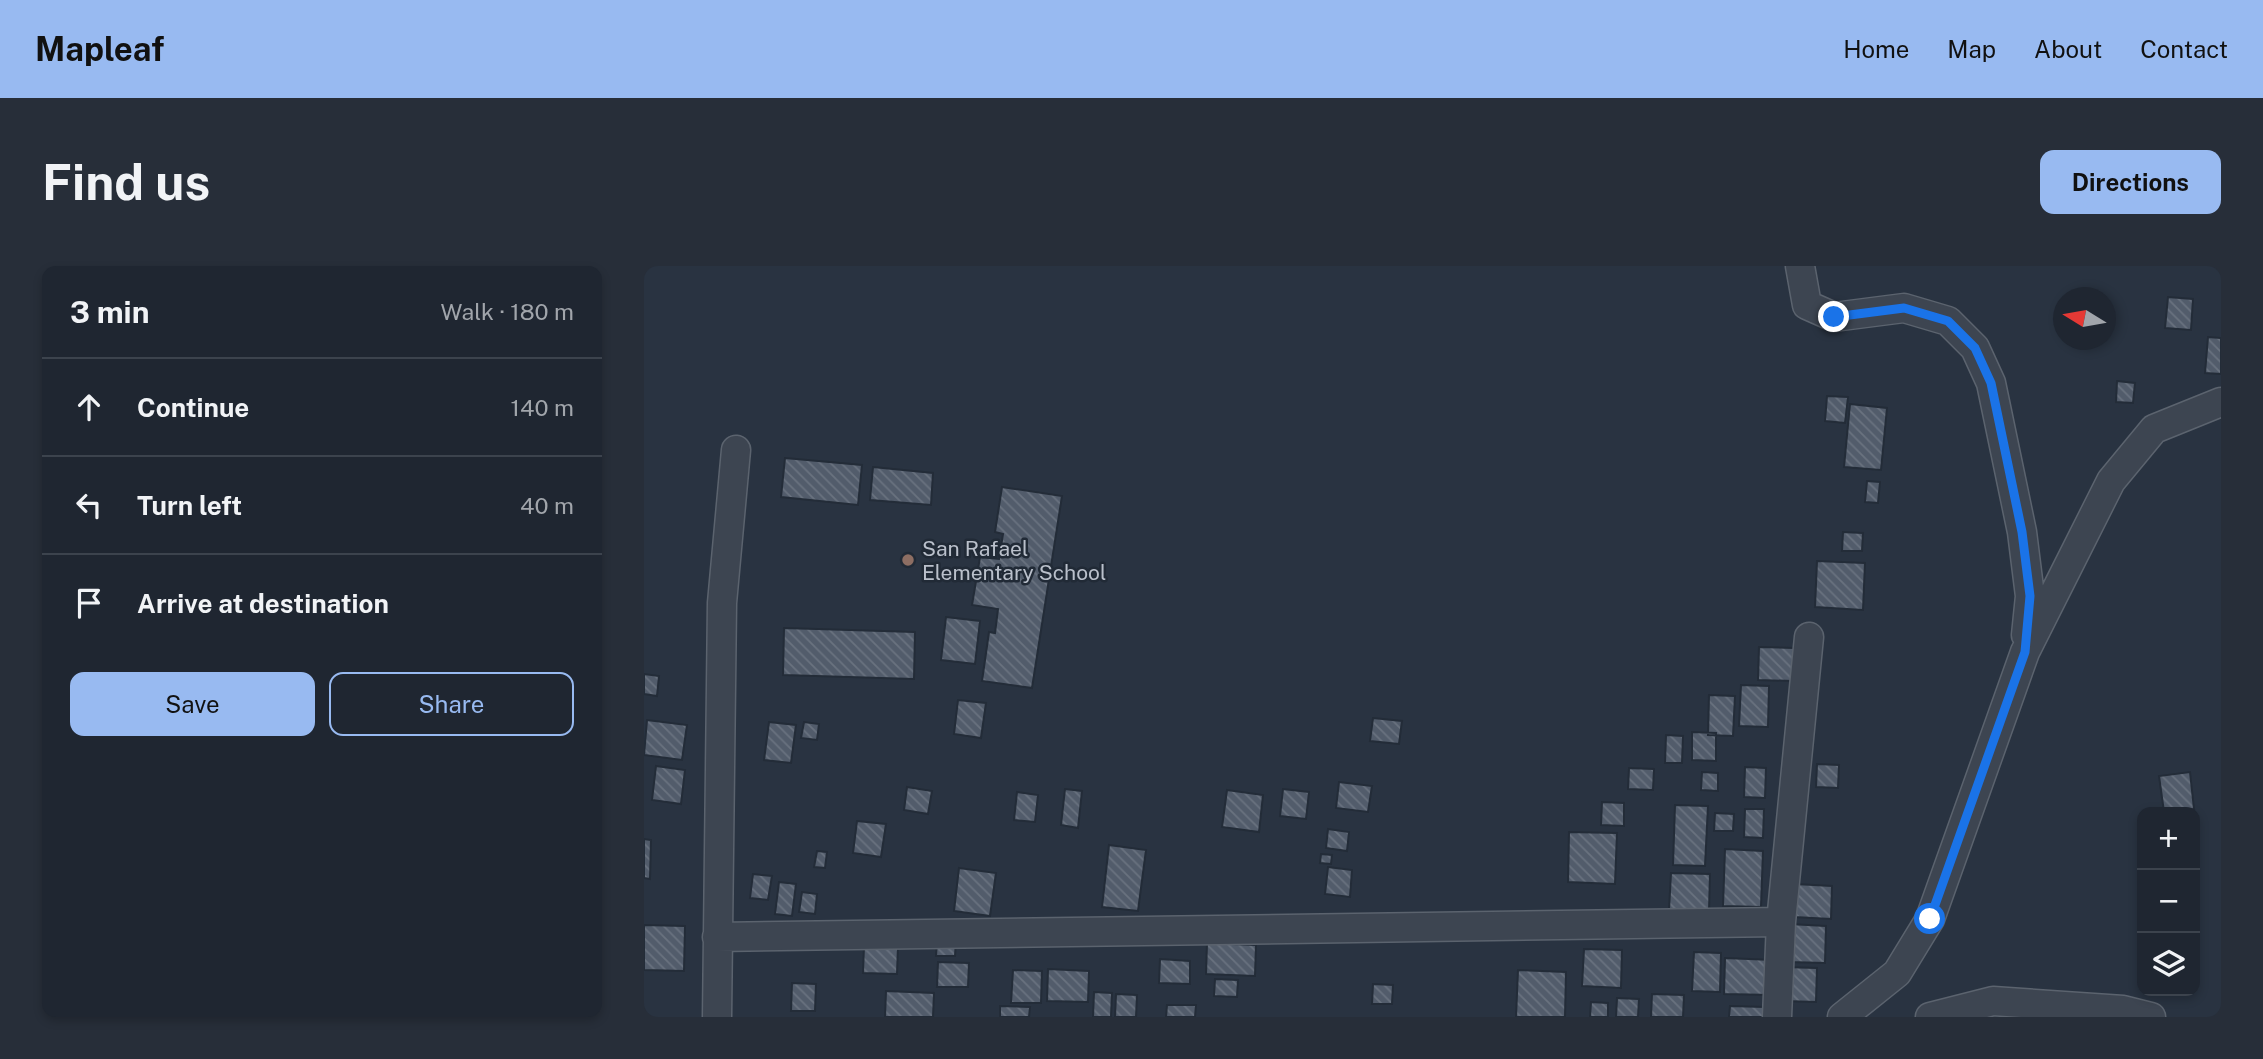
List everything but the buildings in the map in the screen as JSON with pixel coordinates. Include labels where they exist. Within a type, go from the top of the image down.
[{"type":"street","points":[[1800,266],[1807,305],[1834,317],[1904,308],[1948,321],[1975,348],[1991,383],[2022,532],[2030,596],[2025,652]]},
{"type":"street","points":[[1842,1017],[1897,973],[1930,919],[2025,652],[2111,481],[2154,429],[2221,402]]},
{"type":"street","points":[[717,1017],[722,603],[736,450]]},
{"type":"street","points":[[1777,1017],[1781,922],[1809,637]]},
{"type":"street","points":[[717,937],[1781,922]]},
{"type":"street","points":[[1930,1017],[1993,1001],[2123,1010],[2151,1017]]},
{"type":"place","name":"San Rafael Elementary School","points":[[908,560]]},
{"type":"route","points":[[1834,317],[1904,308],[1948,321],[1975,348],[1991,383],[2022,532],[2030,596],[2025,652],[1930,919]]}]
